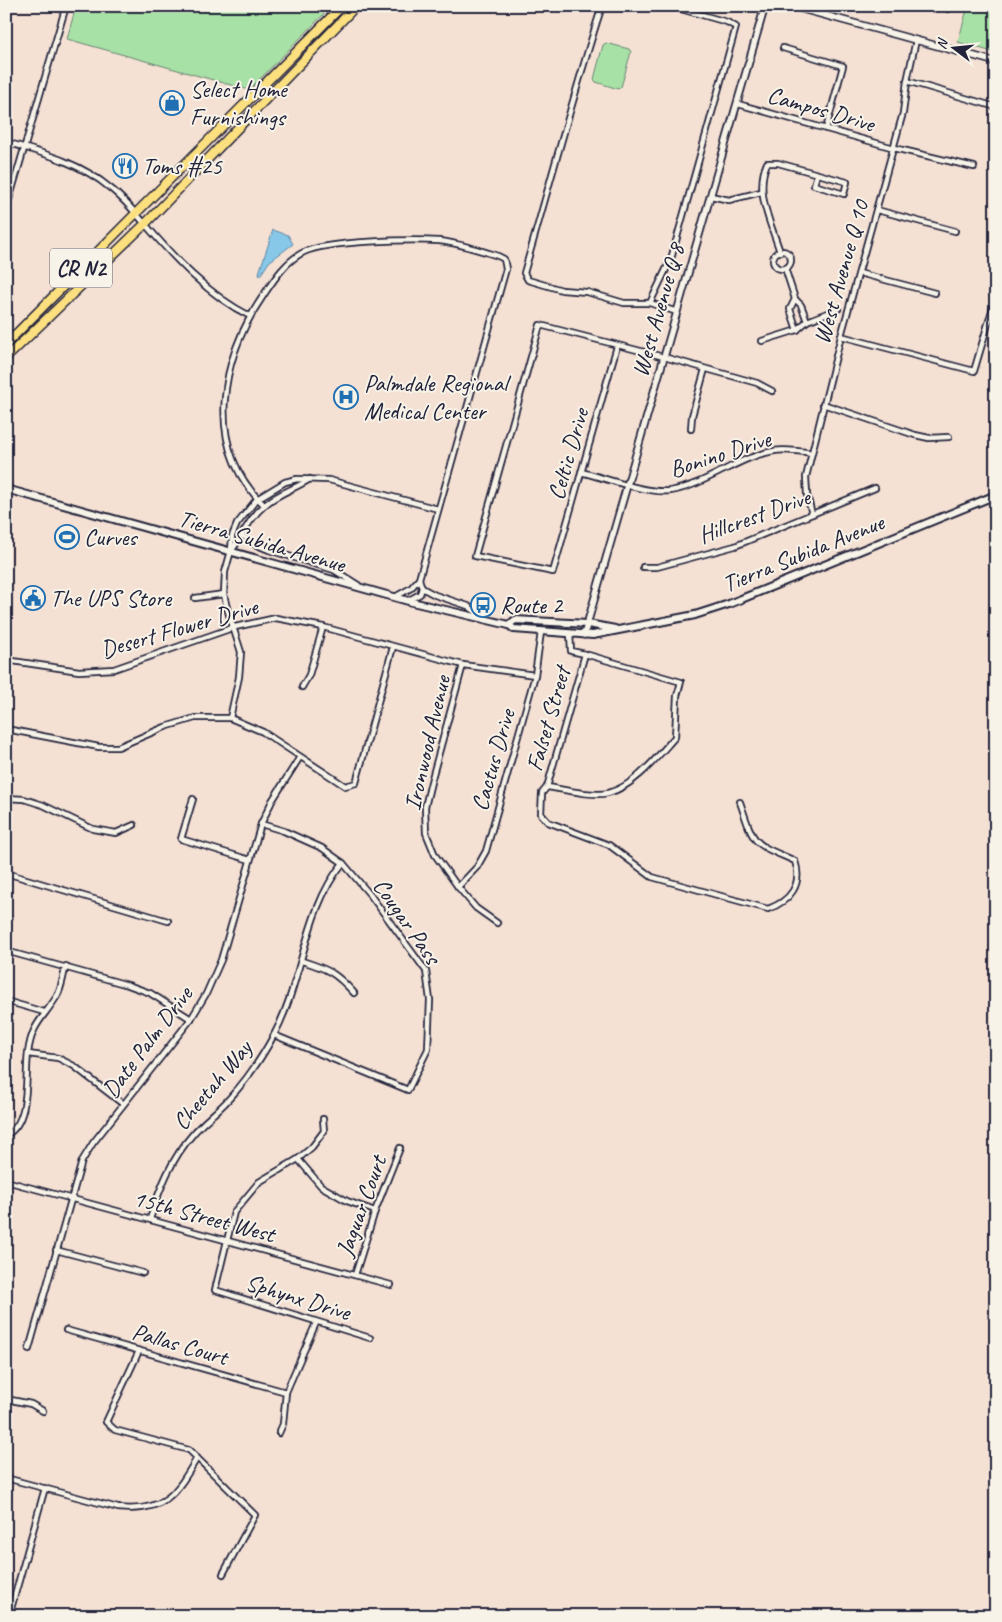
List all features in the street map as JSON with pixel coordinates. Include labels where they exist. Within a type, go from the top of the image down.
[{"type":"main road","name":"CR N2","points":[[6,344],[342,6]]},
{"type":"main road","name":"CR N2","points":[[6,358],[144,224],[356,6]]},
{"type":"main road","points":[[330,17],[338,24]]},
{"type":"main road","name":"Tierra Subida Avenue","points":[[6,489],[407,601],[509,625],[514,629],[584,635],[695,615],[729,604],[996,495]]},
{"type":"main road","name":"Tierra Subida Avenue","points":[[509,625],[515,620],[588,624],[619,629]]},
{"type":"street","points":[[6,210],[66,6]]},
{"type":"street","points":[[602,6],[583,61],[557,161],[524,273],[528,280],[562,290],[587,292],[624,303],[650,303],[677,312]]},
{"type":"street","points":[[650,303],[671,259],[732,47],[736,27],[727,22],[670,6]]},
{"type":"street","name":"West Avenue Q 8","points":[[584,635],[765,6]]},
{"type":"street","points":[[790,6],[804,8],[996,62]]},
{"type":"street","name":"West Avenue Q 10","points":[[812,514],[806,495],[806,477],[841,336],[903,113],[907,81],[916,40]]},
{"type":"street","points":[[783,48],[843,66],[826,129]]},
{"type":"street","points":[[907,81],[996,107]]},
{"type":"street","name":"Campos Drive","points":[[738,104],[894,148],[974,167]]},
{"type":"street","points":[[6,142],[52,156],[92,175],[111,188],[205,285],[235,309],[250,316]]},
{"type":"street","points":[[780,252],[761,192],[762,175],[767,163],[778,163],[847,182],[844,194],[814,186],[817,174]]},
{"type":"street","points":[[711,196],[729,200],[761,192]]},
{"type":"street","points":[[877,210],[955,231]]},
{"type":"street","points":[[264,505],[258,498],[232,452],[226,435],[223,412],[229,373],[250,316],[277,276],[290,262],[302,253],[318,247],[342,244],[440,241],[504,259],[506,269],[419,579],[411,588],[395,597]]},
{"type":"street","points":[[780,252],[785,252],[790,257],[790,265],[785,268],[780,268],[775,264],[774,258],[780,252]]},
{"type":"street","points":[[785,268],[794,299],[801,305],[807,321]]},
{"type":"street","points":[[859,273],[935,293]]},
{"type":"street","points":[[841,336],[974,371],[996,297]]},
{"type":"street","points":[[794,299],[790,309],[797,330]]},
{"type":"street","points":[[762,341],[797,330],[807,321],[838,309]]},
{"type":"street","name":"Celtic Drive","points":[[540,325],[617,346],[581,472],[553,572],[475,556],[540,325]]},
{"type":"street","points":[[617,346],[757,383],[772,391]]},
{"type":"street","points":[[691,429],[692,416],[705,369]]},
{"type":"street","points":[[824,404],[915,435],[929,438],[949,437]]},
{"type":"street","name":"Bonino Drive","points":[[581,472],[652,490],[669,491],[691,486],[752,458],[773,451],[812,453]]},
{"type":"street","points":[[230,718],[241,662],[235,627],[224,594],[225,572],[231,552],[232,536],[237,524],[258,498],[285,482],[297,479],[329,480],[438,509]]},
{"type":"street","points":[[231,552],[255,515],[264,505],[277,496],[310,480]]},
{"type":"street","name":"Hillcrest Drive","points":[[643,567],[657,567],[735,546],[875,488]]},
{"type":"street","points":[[243,536],[252,543],[269,550],[334,570],[364,589]]},
{"type":"street","points":[[407,601],[420,594],[422,588],[419,579]]},
{"type":"street","points":[[422,588],[435,595],[468,606],[487,621]]},
{"type":"street","points":[[195,598],[224,594]]},
{"type":"street","name":"Desert Flower Drive","points":[[6,660],[79,671],[103,671],[235,627],[276,618],[322,628],[463,665],[535,675]]},
{"type":"street","points":[[302,688],[309,675],[322,628]]},
{"type":"street","name":"Cactus Drive","points":[[458,887],[477,867],[486,851],[535,675],[541,632]]},
{"type":"street","points":[[570,634],[570,650],[585,654]]},
{"type":"street","points":[[6,728],[99,747],[118,748],[165,727],[195,718],[230,718],[263,732],[345,786],[356,783],[393,647]]},
{"type":"street","name":"Falset Street","points":[[585,654],[681,682],[677,696],[675,737],[652,762],[624,787],[606,794],[547,786],[585,654]]},
{"type":"street","name":"Ironwood Avenue","points":[[463,665],[425,807],[426,833],[435,855],[458,887],[476,908],[497,923]]},
{"type":"street","name":"Date Palm Drive","points":[[29,1349],[82,1161],[123,1104],[191,1019],[206,994],[221,960],[261,824],[272,801],[300,757]]},
{"type":"street","points":[[547,786],[542,793],[541,814],[548,822],[609,845],[652,876],[768,909],[780,905],[795,892],[799,872],[795,861],[760,846],[752,837],[740,802]]},
{"type":"street","points":[[6,798],[24,799],[43,805],[93,829],[116,833],[134,826]]},
{"type":"street","points":[[194,799],[182,839],[250,860]]},
{"type":"street","name":"Cougar Pass","points":[[261,824],[284,830],[322,848],[343,863],[371,896],[426,971],[430,1000],[428,1049],[408,1090],[274,1035]]},
{"type":"street","name":"Cheetah Way","points":[[150,1219],[158,1193],[180,1150],[253,1071],[274,1035],[289,1004],[322,896],[330,878],[343,863]]},
{"type":"street","points":[[6,873],[168,921]]},
{"type":"street","points":[[6,951],[66,966],[150,993],[191,1019]]},
{"type":"street","points":[[302,961],[321,966],[339,976],[354,994]]},
{"type":"street","points":[[6,1135],[13,1132],[26,1103],[28,1054],[32,1031],[58,995],[66,966]]},
{"type":"street","points":[[6,1001],[44,1012]]},
{"type":"street","points":[[28,1054],[58,1058],[74,1066],[123,1104]]},
{"type":"street","points":[[226,1240],[234,1212],[245,1196],[259,1182],[298,1159],[312,1147],[324,1131],[323,1119]]},
{"type":"street","name":"Jaguar Court","points":[[355,1275],[375,1211],[400,1148]]},
{"type":"street","points":[[298,1159],[321,1186],[347,1201],[375,1211]]},
{"type":"street","name":"15th Street West","points":[[6,1182],[391,1285]]},
{"type":"street","name":"Sphynx Drive","points":[[226,1240],[215,1290],[316,1323],[370,1338]]},
{"type":"street","points":[[56,1250],[143,1273]]},
{"type":"street","points":[[279,1433],[283,1424],[286,1392],[316,1323]]},
{"type":"street","name":"Pallas Court","points":[[66,1330],[286,1392]]},
{"type":"street","points":[[139,1351],[106,1422],[115,1430],[189,1450],[255,1515],[223,1574]]},
{"type":"street","points":[[6,1399],[31,1404],[43,1411]]},
{"type":"street","points":[[6,1478],[118,1508],[133,1510],[168,1499],[183,1482],[197,1458]]},
{"type":"street","points":[[9,1616],[45,1488]]},
{"type":"green space","points":[[76,6],[332,6],[249,90],[67,39]]},
{"type":"green space","points":[[968,6],[996,6],[996,53],[958,42]]},
{"type":"green space","points":[[606,43],[629,49],[631,52],[621,87],[618,89],[596,82],[594,79],[603,45]]},
{"type":"water","points":[[273,230],[288,235],[293,244],[269,262],[260,276],[259,273]]},
{"type":"place","name":"Select Home Furnishings","points":[[172,103]]},
{"type":"place","name":"Toms #25","points":[[125,166]]},
{"type":"place","name":"Palmdale Regional Medical Center","points":[[346,397]]},
{"type":"place","name":"Curves","points":[[67,537]]},
{"type":"place","name":"The UPS Store","points":[[33,598]]},
{"type":"place","name":"Route 2","points":[[483,605]]}]
